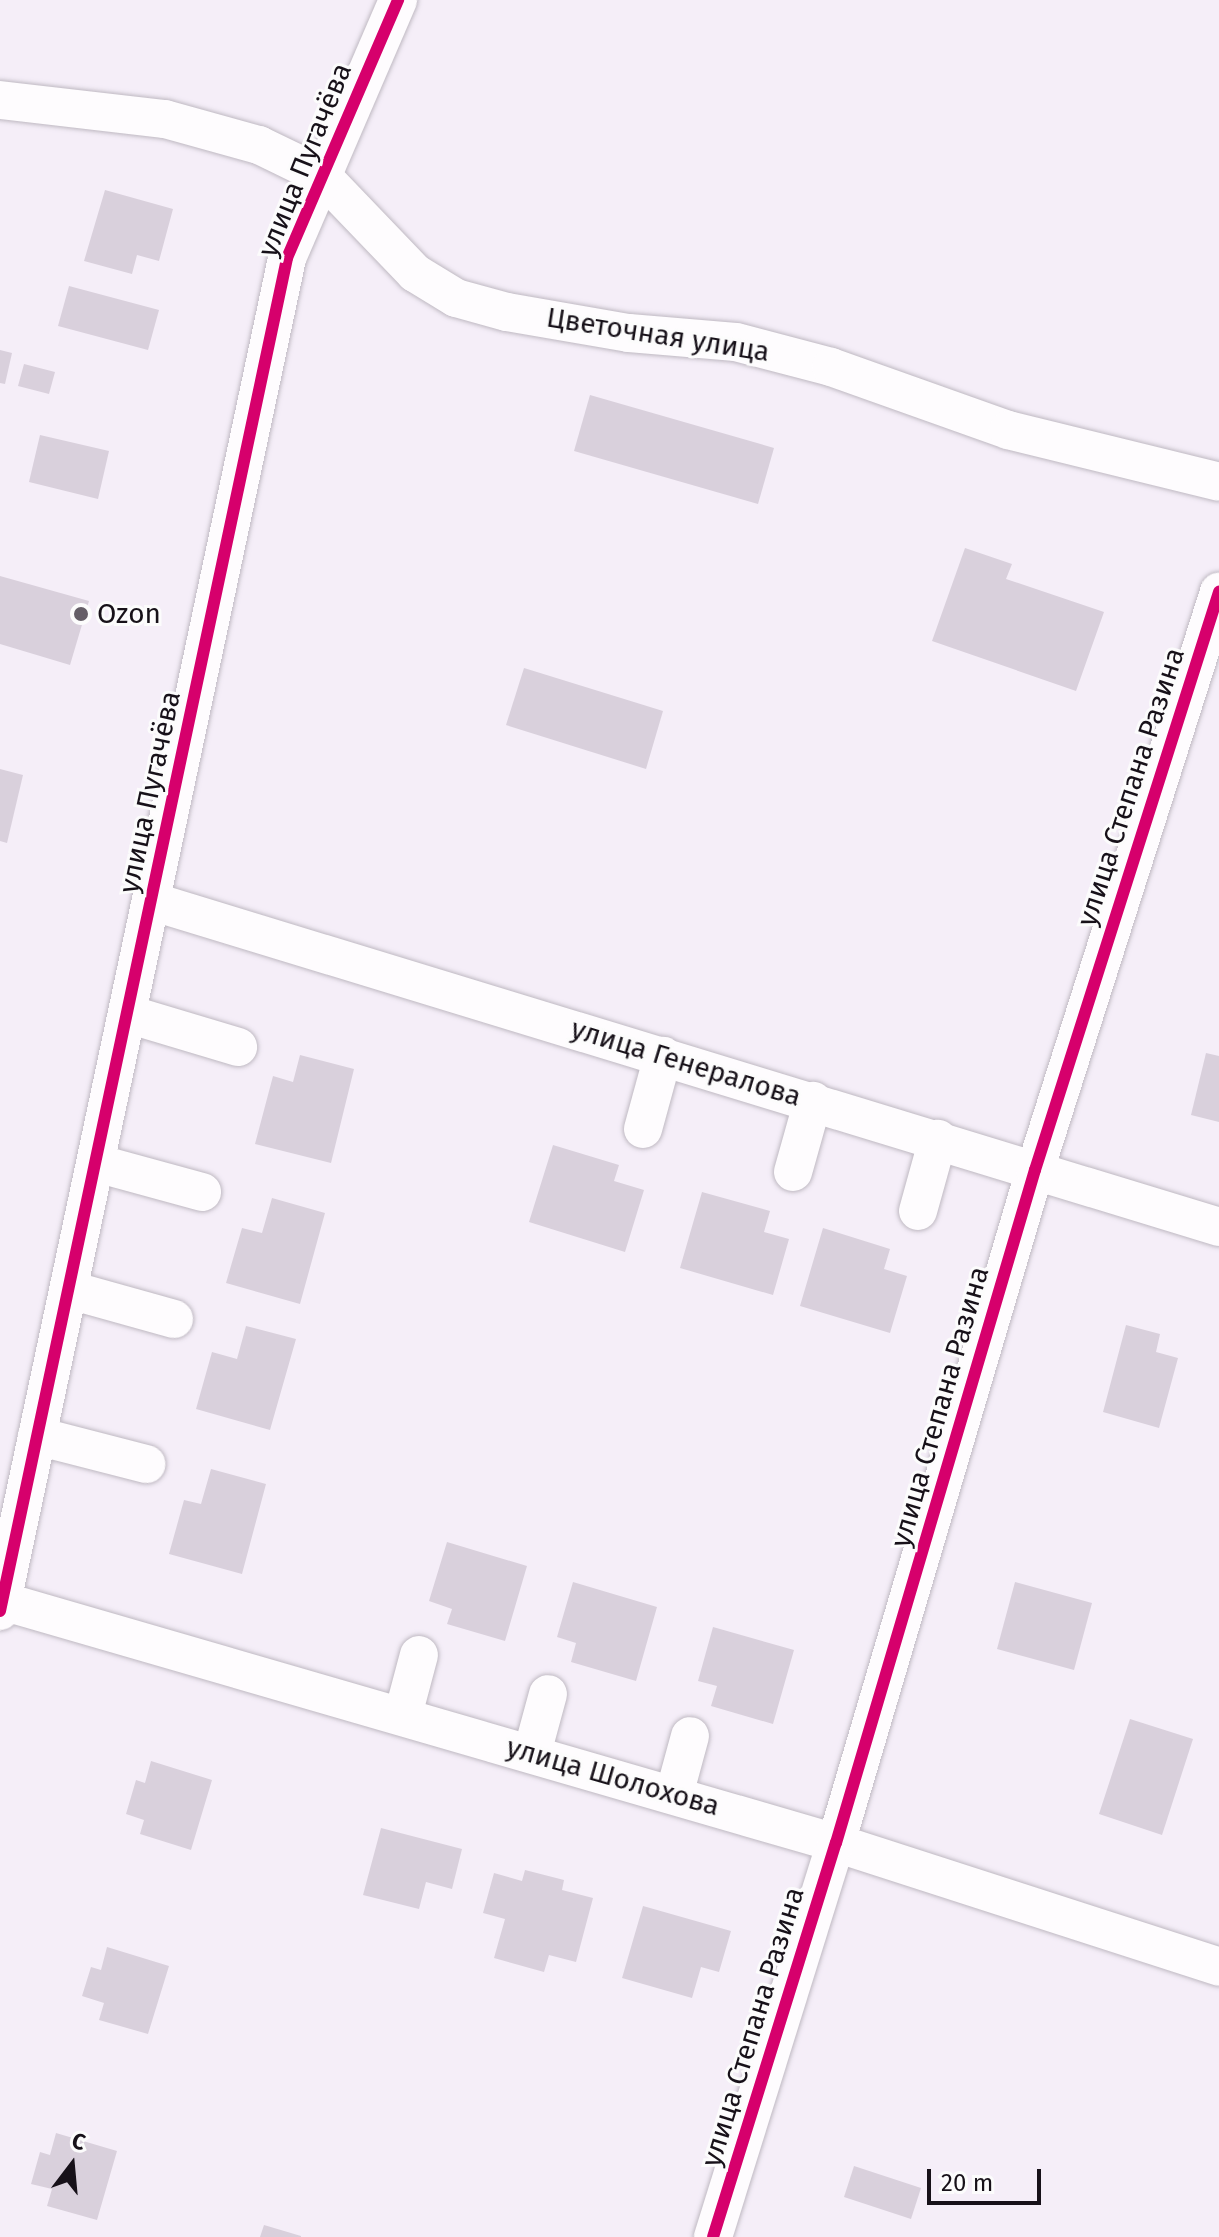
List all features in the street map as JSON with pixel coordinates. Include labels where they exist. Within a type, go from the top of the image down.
[{"type":"street","name":"улица Пугачёва","points":[[1,1606],[287,258],[398,0]]},
{"type":"street","points":[[0,100],[165,119],[223,131],[321,175]]},
{"type":"street","name":"Цветочная улица","points":[[321,175],[415,273],[456,298],[507,312],[629,333],[736,342],[831,367],[1008,430],[1219,482]]},
{"type":"street","name":"улица Степана Разина","points":[[713,2237],[836,1843],[1035,1170],[1219,592]]},
{"type":"street","name":"улица Генералова","points":[[151,901],[1219,1227]]},
{"type":"street","points":[[128,1014],[238,1047]]},
{"type":"street","points":[[643,1129],[663,1056]]},
{"type":"street","points":[[793,1172],[813,1101]]},
{"type":"street","points":[[918,1211],[938,1139]]},
{"type":"street","points":[[96,1163],[202,1192]]},
{"type":"street","points":[[70,1290],[174,1319]]},
{"type":"street","points":[[37,1436],[146,1464]]},
{"type":"street","name":"улица Шолохова","points":[[1,1606],[403,1715],[836,1843],[1219,1967]]},
{"type":"street","points":[[403,1715],[419,1655]]},
{"type":"street","points":[[532,1753],[548,1694]]},
{"type":"street","points":[[674,1795],[690,1736]]},
{"type":"building","points":[[105,190],[173,209],[159,261],[137,255],[132,274],[84,261]]},
{"type":"building","points":[[69,286],[159,310],[148,350],[58,326]]},
{"type":"building","points":[[0,350],[12,353],[5,384],[0,383]]},
{"type":"building","points":[[24,364],[55,372],[49,394],[18,386]]},
{"type":"building","points":[[590,395],[774,448],[758,504],[574,451]]},
{"type":"building","points":[[40,435],[109,451],[98,499],[29,482]]},
{"type":"building","points":[[965,548],[1012,564],[1006,579],[1104,612],[1076,691],[932,641]]},
{"type":"building","points":[[0,576],[89,601],[70,665],[0,644]]},
{"type":"building","points":[[524,668],[663,711],[646,769],[506,725]]},
{"type":"building","points":[[0,769],[23,775],[7,843],[0,841]]},
{"type":"building","points":[[1206,1053],[1219,1056],[1219,1122],[1191,1115]]},
{"type":"building","points":[[300,1055],[354,1069],[331,1163],[255,1144],[273,1076],[293,1082]]},
{"type":"building","points":[[553,1145],[619,1165],[614,1181],[644,1190],[625,1252],[529,1222]]},
{"type":"building","points":[[702,1192],[770,1211],[764,1232],[789,1239],[773,1295],[680,1268]]},
{"type":"building","points":[[272,1198],[325,1213],[300,1304],[226,1283],[242,1228],[262,1233]]},
{"type":"building","points":[[823,1228],[890,1249],[884,1269],[907,1276],[890,1333],[800,1306]]},
{"type":"building","points":[[1126,1325],[1160,1334],[1156,1352],[1178,1358],[1159,1428],[1103,1412]]},
{"type":"building","points":[[246,1326],[296,1339],[270,1430],[196,1409],[212,1352],[237,1359]]},
{"type":"building","points":[[211,1469],[266,1484],[242,1574],[169,1554],[184,1500],[201,1504]]},
{"type":"building","points":[[447,1542],[527,1566],[505,1641],[447,1624],[452,1609],[429,1601]]},
{"type":"building","points":[[573,1582],[657,1607],[636,1681],[571,1662],[576,1643],[557,1637]]},
{"type":"building","points":[[1015,1582],[1092,1603],[1074,1670],[997,1649]]},
{"type":"building","points":[[713,1627],[794,1650],[773,1724],[711,1706],[717,1686],[698,1681]]},
{"type":"building","points":[[1130,1719],[1193,1739],[1162,1835],[1099,1814]]},
{"type":"building","points":[[151,1761],[212,1780],[191,1850],[140,1834],[144,1820],[126,1814],[136,1780],[145,1783]]},
{"type":"building","points":[[381,1828],[462,1849],[452,1889],[426,1882],[419,1909],[363,1895]]},
{"type":"building","points":[[525,1870],[564,1880],[562,1890],[593,1898],[576,1962],[549,1955],[544,1972],[494,1958],[505,1919],[483,1913],[494,1873],[522,1881]]},
{"type":"building","points":[[643,1906],[731,1931],[719,1972],[701,1967],[692,1998],[622,1978]]},
{"type":"building","points":[[107,1947],[169,1966],[148,2034],[99,2020],[104,2003],[82,1996],[91,1967],[101,1970]]},
{"type":"building","points":[[56,2133],[117,2151],[97,2220],[47,2206],[52,2189],[31,2184],[40,2152],[50,2155]]},
{"type":"building","points":[[854,2166],[921,2188],[911,2219],[844,2197]]},
{"type":"building","points":[[264,2225],[301,2236],[301,2237],[260,2237]]},
{"type":"cycle path","points":[[0,1611],[287,258],[398,0]]},
{"type":"cycle path","points":[[713,2237],[836,1843],[1035,1170],[1219,592]]},
{"type":"place","name":"Ozon","points":[[81,614]]}]
